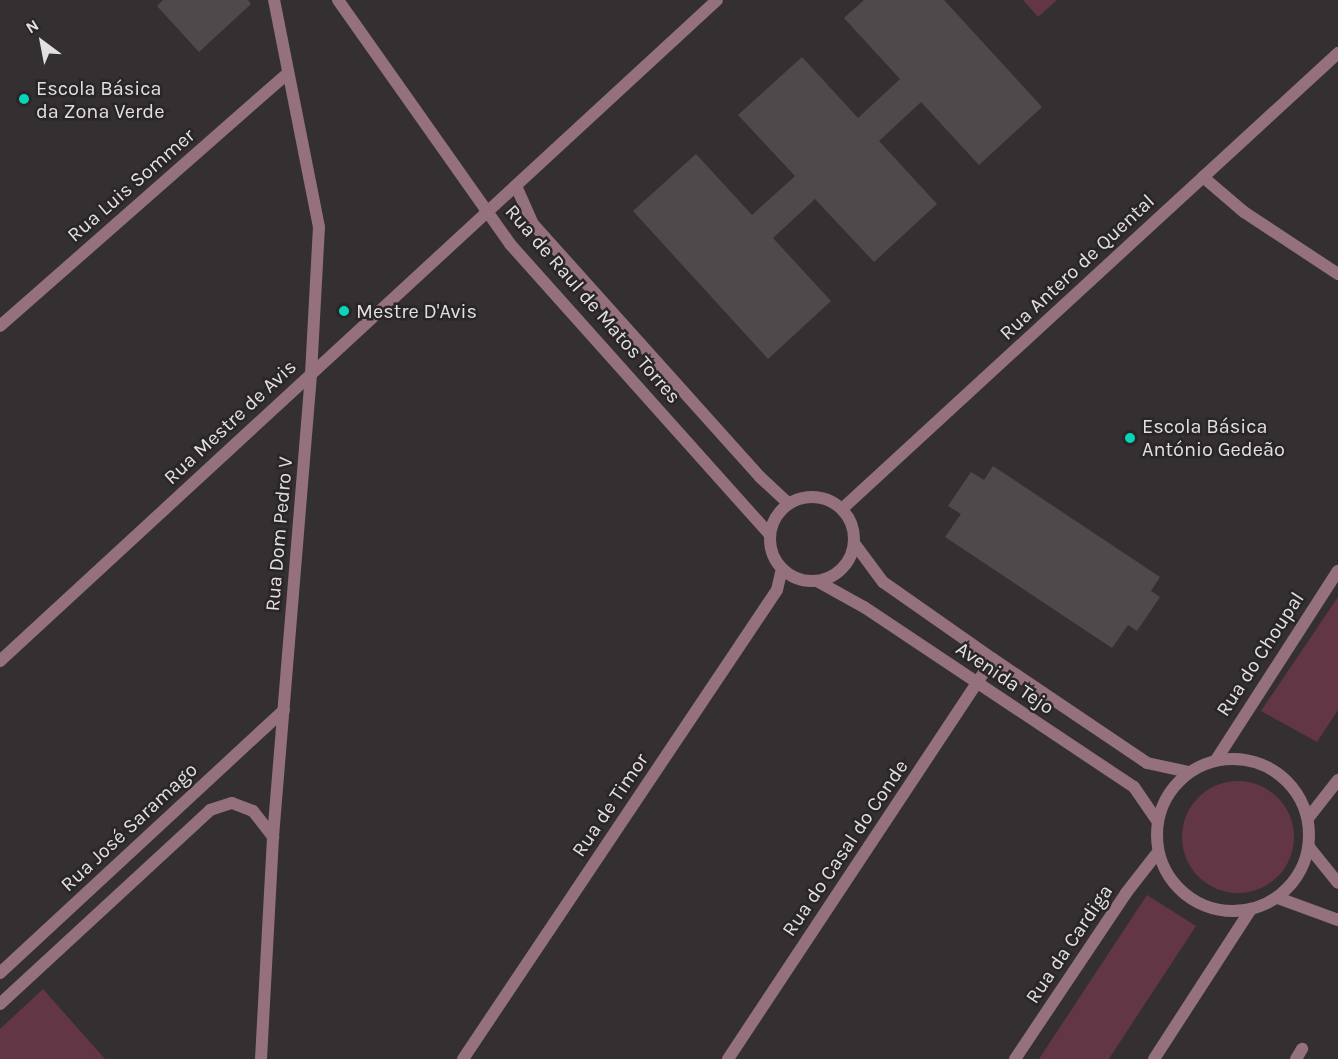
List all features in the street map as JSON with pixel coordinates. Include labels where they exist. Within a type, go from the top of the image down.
[{"type":"street","name":"Rua Dom Pedro V","points":[[261,1059],[273,837],[311,374],[319,227],[277,16],[276,0]]},
{"type":"street","name":"Rua de Raul de Matos Torres","points":[[338,0],[510,244],[769,534]]},
{"type":"street","name":"Rua Mestre de Avis","points":[[0,662],[714,1]]},
{"type":"street","name":"Rua Antero de Quental","points":[[842,509],[1338,53]]},
{"type":"street","name":"Rua Luis Sommer","points":[[0,326],[288,73]]},
{"type":"street","points":[[1203,177],[1244,212],[1338,274]]},
{"type":"street","name":"Rua de Raul de Matos Torres","points":[[516,186],[533,224],[760,477],[788,503]]},
{"type":"street","points":[[806,496],[825,498],[842,509],[852,524],[854,543],[842,568],[817,581],[798,579],[782,569],[772,554],[769,534],[775,516],[788,503],[806,496]]},
{"type":"street","name":"Avenida Tejo","points":[[854,543],[883,582],[993,659],[1147,763],[1189,772]]},
{"type":"street","name":"Rua de Timor","points":[[463,1059],[777,590],[782,569]]},
{"type":"street","name":"Rua do Choupal","points":[[1216,760],[1338,571]]},
{"type":"street","name":"Avenida Tejo","points":[[817,581],[864,607],[1134,787],[1158,822]]},
{"type":"street","name":"Rua do Casal do Conde","points":[[728,1059],[993,659]]},
{"type":"street","name":"Rua José Saramago","points":[[0,973],[284,710]]},
{"type":"street","points":[[1246,759],[1274,770],[1296,790],[1309,817],[1309,847],[1299,875],[1278,898],[1251,909],[1220,910],[1192,900],[1170,879],[1158,852],[1158,822],[1168,794],[1189,772],[1216,760],[1246,759]]},
{"type":"street","points":[[1309,817],[1338,780]]},
{"type":"street","points":[[0,1004],[210,810],[232,803],[253,811],[273,837]]},
{"type":"street","points":[[1309,847],[1338,883]]},
{"type":"street","name":"Rua da Cardiga","points":[[1015,1059],[1126,892],[1158,852]]},
{"type":"street","points":[[1278,898],[1338,920]]},
{"type":"street","points":[[1154,1059],[1251,909]]},
{"type":"shaded area","points":[[1023,0],[1057,0],[1038,17]]},
{"type":"shaded area","points":[[1338,597],[1338,710],[1317,742],[1261,711]]},
{"type":"shaded area","points":[[1238,781],[1260,785],[1278,797],[1290,815],[1294,837],[1290,859],[1278,877],[1260,889],[1238,893],[1216,889],[1198,877],[1186,859],[1182,837],[1186,815],[1198,797],[1216,785]]},
{"type":"shaded area","points":[[1147,895],[1196,926],[1109,1059],[1039,1059]]},
{"type":"shaded area","points":[[43,989],[105,1059],[0,1059],[0,1029]]},
{"type":"building","points":[[163,0],[248,0],[251,4],[199,52],[157,6]]},
{"type":"building","points":[[864,0],[944,0],[1042,107],[979,165],[921,102],[879,141],[937,204],[874,262],[815,199],[773,238],[831,301],[768,359],[633,211],[696,154],[752,215],[795,176],[738,115],[802,57],[858,118],[900,79],[844,18]]},
{"type":"building","points":[[993,466],[1160,577],[1151,591],[1160,597],[1137,631],[1128,625],[1112,648],[945,537],[961,514],[948,506],[971,472],[984,480]]},
{"type":"place","name":"Escola Básica da Zona Verde","points":[[24,99]]},
{"type":"place","name":"Mestre D'Avis","points":[[344,311]]},
{"type":"place","name":"Escola Básica António Gedeão","points":[[1130,438]]}]
